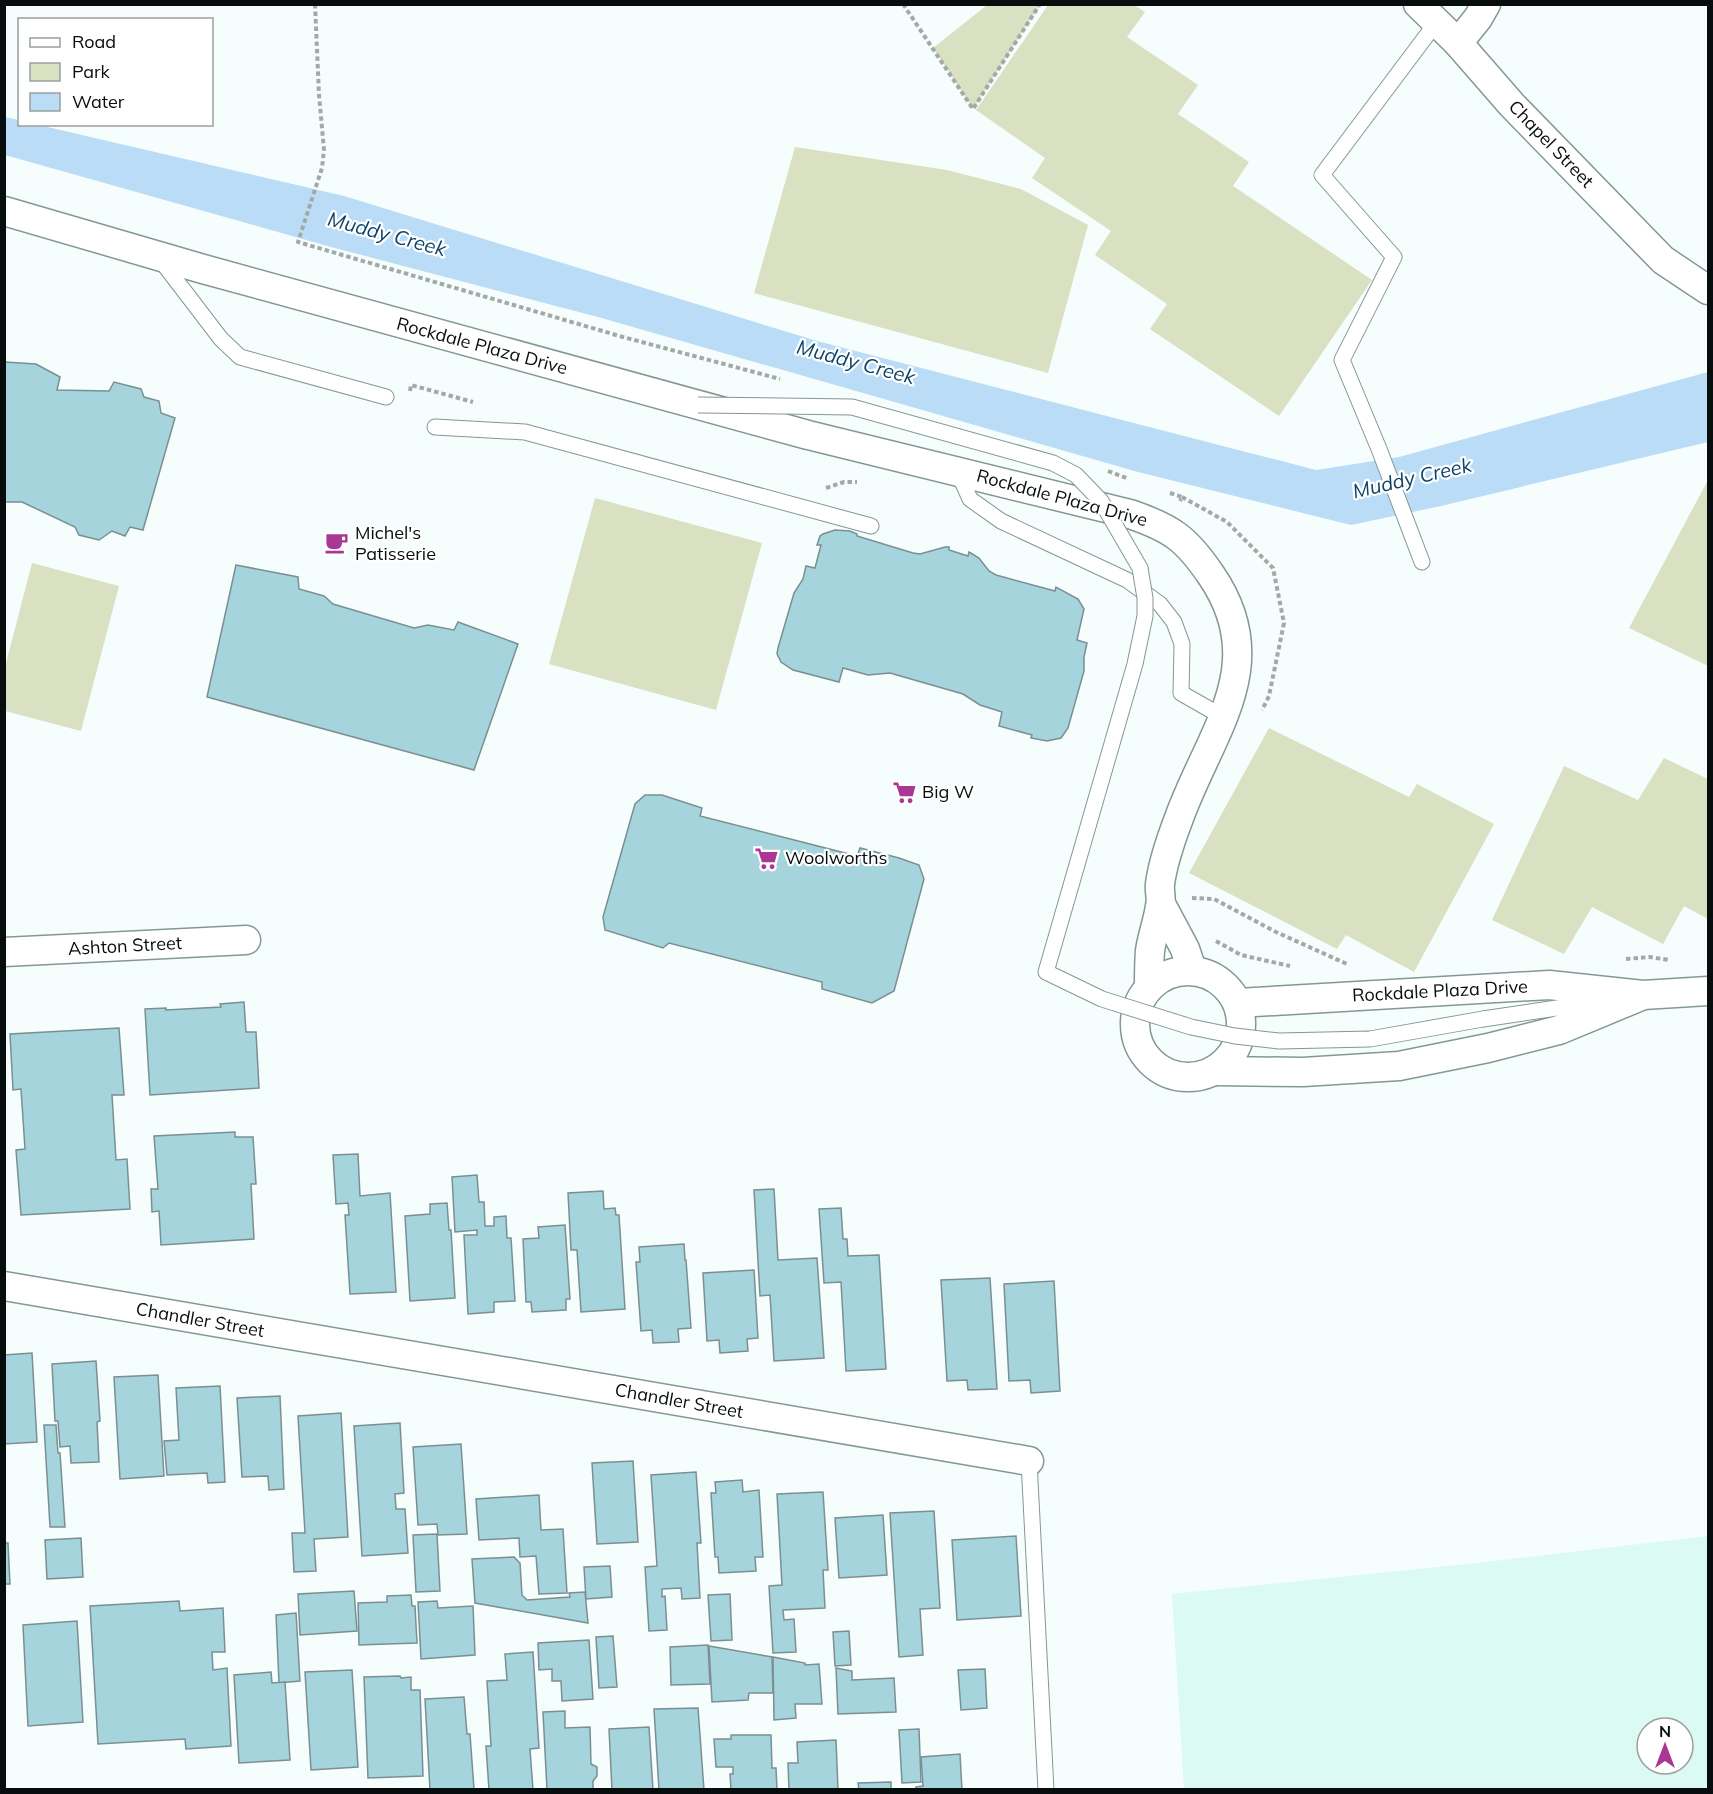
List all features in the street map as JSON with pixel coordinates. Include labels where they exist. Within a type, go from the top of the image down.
[{"type":"street","points":[[1458,43],[1486,4]]},
{"type":"street","name":"Chapel Street","points":[[1427,14],[1458,43],[1512,105],[1663,260],[1699,284]]},
{"type":"street","name":"Rockdale Plaza Drive","points":[[6,212],[808,435],[1130,514],[1167,528],[1185,542],[1217,582],[1229,605],[1237,628],[1239,657],[1223,717],[1176,826],[1164,864],[1160,887],[1173,901],[1150,951],[1149,987]]},
{"type":"street","points":[[1173,901],[1192,970]]},
{"type":"street","name":"Ashton Street","points":[[4,952],[246,940]]},
{"type":"street","points":[[1192,970],[1219,981],[1230,991],[1238,1003],[1241,1034],[1236,1048],[1227,1061],[1215,1071],[1198,1077],[1181,1077],[1164,1072],[1150,1062],[1139,1047],[1134,1030],[1135,1015],[1140,1000],[1149,987],[1161,978],[1176,972],[1192,970]]},
{"type":"street","name":"Rockdale Plaza Drive","points":[[1238,1003],[1549,985],[1643,995],[1708,992]]},
{"type":"street","name":"Rockdale Plaza Drive","points":[[1215,1071],[1303,1072],[1399,1066],[1488,1048],[1559,1030],[1643,995]]},
{"type":"street","name":"Chandler Street","points":[[4,1286],[1029,1461]]},
{"type":"lane","points":[[1422,562],[1342,360],[1394,257],[1322,175],[1427,14]]},
{"type":"lane","points":[[155,254],[221,339],[240,357],[386,397]]},
{"type":"lane","points":[[698,405],[852,407],[1053,463],[1076,475],[1101,501],[1140,568],[1146,598],[1145,616],[1135,664],[1046,972],[1102,999],[1191,1027],[1235,1036],[1279,1041],[1370,1039],[1643,995]]},
{"type":"lane","points":[[435,427],[525,432],[556,439],[871,526]]},
{"type":"lane","name":"Rockdale Plaza Drive","points":[[957,470],[970,499],[1001,521],[1127,580],[1160,604],[1174,622],[1182,644],[1181,693],[1223,717]]},
{"type":"lane","name":"Chandler Street","points":[[1029,1461],[1046,1790]]},
{"type":"path","points":[[315,4],[324,150],[321,168],[298,242],[738,368]]},
{"type":"path","points":[[903,4],[973,109],[1040,4]]},
{"type":"path","points":[[1182,497],[1227,522],[1273,568],[1284,623],[1269,696],[1258,717]]},
{"type":"path","points":[[1173,901],[1214,899],[1276,932],[1352,966]]},
{"type":"path","points":[[1210,938],[1241,955],[1293,967]]},
{"type":"path","points":[[1616,960],[1650,957],[1673,960]]},
{"type":"shaded area","points":[[1708,1536],[1708,1789],[1184,1789],[1172,1594],[1478,1563]]},
{"type":"green space","points":[[987,5],[1040,5],[973,109],[933,48]]},
{"type":"green space","points":[[1048,5],[1134,5],[1145,12],[1127,37],[1198,85],[1178,114],[1249,162],[1233,186],[1372,280],[1279,416],[1150,329],[1167,304],[1095,255],[1111,231],[1032,178],[1045,158],[976,110]]},
{"type":"green space","points":[[795,147],[947,170],[1021,189],[1088,225],[1048,373],[754,293]]},
{"type":"green space","points":[[1708,480],[1708,666],[1629,628]]},
{"type":"green space","points":[[595,498],[762,543],[716,710],[549,664]]},
{"type":"green space","points":[[32,563],[119,586],[81,731],[5,711],[5,667]]},
{"type":"green space","points":[[1269,728],[1409,797],[1417,784],[1494,824],[1414,972],[1346,935],[1337,949],[1189,873]]},
{"type":"green space","points":[[1664,758],[1708,779],[1708,919],[1684,906],[1663,944],[1592,907],[1564,954],[1492,920],[1564,766],[1638,800]]},
{"type":"water","name":"Muddy Creek","points":[[4,117],[18,120],[18,126],[43,126],[344,196],[817,341],[1316,470],[1399,457],[1708,372],[1708,442],[1441,506],[1351,525],[1138,472],[598,317],[331,247],[5,155]]},
{"type":"building","points":[[5,362],[36,364],[60,377],[57,390],[109,391],[114,382],[141,389],[144,397],[159,401],[161,413],[175,418],[143,530],[130,527],[125,536],[112,531],[99,540],[79,535],[75,527],[22,502],[4,502]]},
{"type":"building","points":[[835,530],[850,531],[857,536],[913,553],[920,554],[945,547],[968,556],[969,552],[979,558],[989,571],[996,575],[1055,591],[1056,587],[1078,599],[1084,609],[1077,640],[1087,643],[1084,671],[1068,728],[1061,738],[1047,741],[1031,738],[1032,735],[999,726],[1002,712],[980,705],[963,694],[890,673],[868,675],[843,668],[839,682],[793,670],[781,662],[777,654],[778,648],[794,593],[803,579],[806,566],[815,568],[821,545],[817,545],[820,536]]},
{"type":"building","points":[[236,565],[298,577],[299,589],[324,596],[333,604],[414,628],[428,625],[454,630],[458,622],[518,644],[474,770],[207,697]]},
{"type":"building","points":[[645,795],[662,795],[702,808],[700,816],[857,856],[860,848],[919,865],[924,879],[894,991],[872,1003],[822,989],[822,982],[669,943],[663,948],[605,930],[603,917],[635,804]]},
{"type":"building","points":[[244,1002],[246,1032],[256,1032],[259,1088],[150,1095],[145,1009],[221,1007],[220,1004]]},
{"type":"building","points":[[119,1028],[124,1095],[112,1095],[116,1160],[127,1159],[130,1209],[21,1215],[16,1150],[25,1149],[21,1089],[13,1090],[10,1034]]},
{"type":"building","points":[[235,1132],[235,1137],[253,1137],[256,1184],[251,1184],[254,1239],[161,1245],[159,1211],[152,1212],[151,1189],[158,1189],[154,1136]]},
{"type":"building","points":[[358,1154],[360,1196],[390,1193],[396,1292],[350,1294],[345,1215],[349,1215],[348,1203],[336,1204],[333,1155]]},
{"type":"building","points":[[477,1175],[479,1202],[484,1202],[485,1226],[494,1226],[494,1217],[506,1216],[507,1238],[511,1238],[515,1301],[494,1302],[494,1312],[468,1314],[464,1235],[477,1235],[477,1230],[455,1232],[452,1177]]},
{"type":"building","points":[[774,1189],[778,1260],[817,1258],[824,1358],[774,1361],[770,1295],[760,1296],[754,1190]]},
{"type":"building","points":[[603,1191],[604,1209],[615,1208],[616,1215],[619,1215],[625,1309],[581,1312],[577,1250],[571,1250],[568,1193]]},
{"type":"building","points":[[447,1203],[455,1298],[410,1301],[405,1216],[430,1214],[430,1204]]},
{"type":"building","points":[[841,1208],[843,1239],[847,1239],[848,1256],[879,1255],[886,1369],[846,1371],[841,1282],[824,1283],[819,1209]]},
{"type":"building","points":[[565,1225],[570,1299],[566,1299],[566,1310],[532,1312],[531,1302],[526,1302],[523,1239],[539,1238],[538,1227]]},
{"type":"building","points":[[684,1244],[691,1328],[678,1329],[679,1342],[653,1343],[652,1330],[641,1331],[636,1262],[640,1262],[639,1247]]},
{"type":"building","points":[[754,1270],[758,1338],[747,1339],[748,1351],[720,1353],[719,1340],[707,1341],[703,1273]]},
{"type":"building","points":[[990,1278],[997,1389],[968,1390],[967,1380],[947,1381],[941,1280]]},
{"type":"building","points":[[1054,1281],[1060,1391],[1031,1393],[1030,1380],[1009,1381],[1004,1284]]},
{"type":"building","points":[[32,1353],[37,1442],[4,1444],[4,1355]]},
{"type":"building","points":[[96,1361],[100,1421],[97,1422],[99,1462],[71,1463],[70,1446],[60,1447],[58,1421],[55,1421],[52,1364]]},
{"type":"building","points":[[158,1375],[164,1476],[120,1479],[114,1377]]},
{"type":"building","points":[[220,1386],[225,1482],[208,1483],[207,1473],[167,1475],[164,1441],[179,1440],[176,1388]]},
{"type":"building","points":[[280,1396],[284,1489],[269,1490],[268,1476],[242,1477],[237,1398]]},
{"type":"building","points":[[341,1413],[348,1537],[314,1539],[316,1571],[294,1572],[292,1533],[305,1533],[298,1416]]},
{"type":"building","points":[[400,1423],[404,1493],[395,1494],[396,1509],[405,1509],[408,1553],[362,1556],[354,1426]]},
{"type":"building","points":[[44,1425],[56,1425],[65,1527],[50,1527]]},
{"type":"building","points":[[461,1444],[467,1534],[438,1535],[437,1524],[418,1525],[413,1447]]},
{"type":"building","points":[[633,1461],[638,1542],[597,1544],[592,1463]]},
{"type":"building","points":[[696,1472],[701,1543],[697,1543],[700,1598],[682,1599],[681,1588],[662,1589],[662,1597],[665,1596],[667,1630],[649,1631],[645,1567],[657,1566],[651,1475]]},
{"type":"building","points":[[742,1480],[743,1492],[759,1490],[763,1557],[755,1557],[756,1571],[719,1573],[718,1557],[715,1557],[711,1493],[716,1493],[715,1482]]},
{"type":"building","points":[[823,1492],[828,1570],[823,1570],[825,1608],[783,1610],[784,1620],[794,1619],[796,1652],[773,1653],[769,1586],[782,1585],[777,1494]]},
{"type":"building","points":[[539,1495],[541,1530],[563,1529],[567,1593],[539,1594],[536,1556],[520,1557],[519,1538],[479,1540],[476,1499]]},
{"type":"building","points":[[934,1511],[940,1608],[920,1609],[923,1655],[899,1657],[890,1513]]},
{"type":"building","points":[[883,1515],[887,1575],[839,1578],[835,1518]]},
{"type":"building","points":[[437,1534],[440,1591],[416,1592],[413,1535]]},
{"type":"building","points":[[1016,1536],[1021,1616],[957,1620],[952,1540]]},
{"type":"building","points":[[81,1538],[83,1577],[47,1579],[45,1540]]},
{"type":"building","points":[[4,1543],[8,1543],[10,1584],[4,1584]]},
{"type":"building","points":[[514,1557],[520,1563],[522,1595],[527,1600],[570,1597],[569,1593],[585,1592],[588,1623],[475,1603],[472,1559]]},
{"type":"building","points":[[610,1566],[612,1597],[586,1599],[584,1567]]},
{"type":"building","points":[[354,1591],[357,1631],[300,1635],[298,1594]]},
{"type":"building","points":[[730,1594],[732,1640],[711,1641],[708,1595]]},
{"type":"building","points":[[411,1595],[412,1606],[415,1606],[417,1643],[359,1645],[358,1603],[387,1602],[387,1596]]},
{"type":"building","points":[[179,1601],[180,1611],[223,1608],[225,1652],[212,1652],[213,1670],[227,1668],[231,1746],[186,1749],[185,1739],[98,1744],[90,1606]]},
{"type":"building","points":[[437,1601],[438,1608],[473,1606],[475,1655],[421,1659],[418,1602]]},
{"type":"building","points":[[296,1613],[300,1681],[279,1683],[276,1615]]},
{"type":"building","points":[[77,1621],[83,1722],[28,1726],[23,1625]]},
{"type":"building","points":[[849,1631],[851,1665],[835,1666],[833,1632]]},
{"type":"building","points":[[613,1636],[617,1687],[599,1688],[596,1637]]},
{"type":"building","points":[[589,1640],[593,1699],[562,1701],[561,1681],[552,1681],[552,1669],[539,1670],[538,1643]]},
{"type":"building","points":[[708,1645],[710,1684],[671,1685],[670,1647]]},
{"type":"building","points":[[709,1646],[772,1657],[773,1693],[749,1693],[748,1700],[712,1702]]},
{"type":"building","points":[[533,1652],[539,1748],[530,1749],[533,1790],[489,1790],[486,1746],[491,1746],[487,1681],[507,1680],[505,1654]]},
{"type":"building","points":[[773,1657],[805,1663],[805,1665],[819,1664],[822,1704],[795,1704],[796,1718],[774,1720]]},
{"type":"building","points":[[836,1668],[852,1671],[852,1680],[894,1678],[896,1712],[838,1714]]},
{"type":"building","points":[[985,1669],[987,1708],[961,1710],[958,1670]]},
{"type":"building","points":[[352,1670],[358,1767],[311,1770],[305,1672]]},
{"type":"building","points":[[271,1672],[272,1683],[285,1682],[290,1760],[239,1763],[234,1675]]},
{"type":"building","points":[[400,1676],[401,1678],[411,1677],[411,1690],[420,1690],[423,1776],[368,1778],[364,1677]]},
{"type":"building","points":[[464,1697],[467,1734],[470,1734],[474,1789],[430,1790],[425,1699]]},
{"type":"building","points":[[698,1708],[704,1790],[659,1790],[654,1709]]},
{"type":"building","points":[[565,1711],[565,1728],[590,1727],[591,1764],[597,1767],[593,1790],[547,1790],[543,1712]]},
{"type":"building","points":[[649,1727],[653,1790],[612,1790],[609,1729]]},
{"type":"building","points":[[919,1729],[921,1782],[902,1783],[899,1730]]},
{"type":"building","points":[[731,1735],[771,1735],[772,1768],[776,1768],[777,1790],[731,1790],[730,1774],[733,1774],[733,1767],[716,1767],[714,1739],[731,1739]]},
{"type":"building","points":[[836,1740],[838,1790],[789,1790],[788,1763],[798,1763],[797,1742]]},
{"type":"building","points":[[960,1754],[962,1790],[916,1790],[916,1787],[923,1786],[921,1757]]},
{"type":"building","points":[[891,1782],[891,1790],[859,1790],[858,1783]]},
{"type":"place","name":"Michel's Patisserie","points":[[337,543]]},
{"type":"place","name":"Big W","points":[[904,792]]},
{"type":"place","name":"Woolworths","points":[[767,858]]}]
